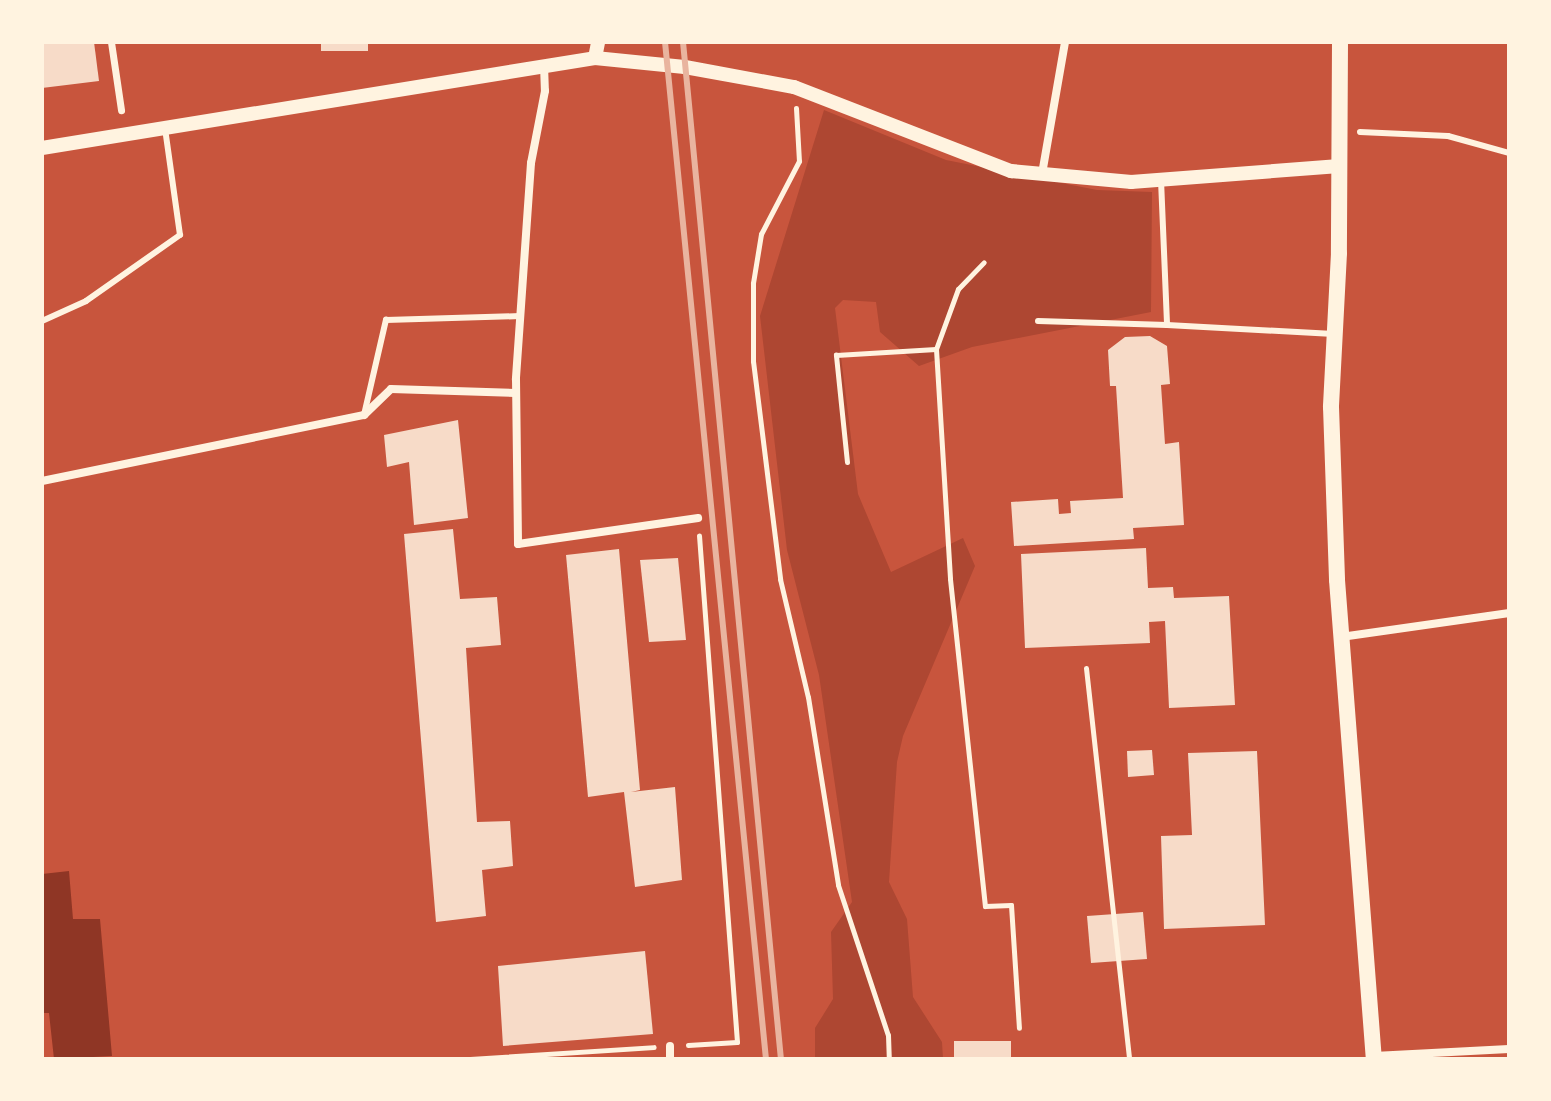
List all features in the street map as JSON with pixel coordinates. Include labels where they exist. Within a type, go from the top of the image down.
[{"type":"main road","points":[[1340,42],[1331,407],[1341,637],[1374,1058]]},
{"type":"street","points":[[111,42],[121,110]]},
{"type":"street","points":[[595,58],[598,42]]},
{"type":"street","points":[[1042,174],[1065,42]]},
{"type":"street","points":[[42,148],[595,58],[685,67],[794,87],[988,164],[1042,174],[1161,180],[1339,166]]},
{"type":"street","points":[[544,64],[545,91],[531,163],[515,393],[518,544],[698,518]]},
{"type":"street","points":[[42,481],[364,415],[391,389],[515,393]]},
{"type":"street","points":[[1341,637],[1509,613]]},
{"type":"street","points":[[670,1046],[670,1059]]},
{"type":"street","points":[[1374,1058],[1509,1049]]},
{"type":"lane","points":[[42,321],[86,301],[180,235],[165,128]]},
{"type":"lane","points":[[1360,132],[1448,136],[1509,153]]},
{"type":"lane","points":[[1161,180],[1167,325]]},
{"type":"lane","points":[[364,415],[386,320],[520,316]]},
{"type":"lane","points":[[1038,321],[1335,335]]},
{"type":"path","points":[[794,87],[799,161],[761,234],[753,283],[755,376],[780,579],[808,697],[838,885],[888,1035],[889,1059]]},
{"type":"path","points":[[984,262],[958,289],[936,349],[950,579],[985,906],[1011,905],[1019,1028]]},
{"type":"path","points":[[847,462],[836,355],[936,349]]},
{"type":"path","points":[[470,1059],[737,1042],[698,518]]},
{"type":"path","points":[[1086,668],[1129,1059]]},
{"type":"shaded area","points":[[824,110],[946,160],[1097,190],[1152,192],[1151,312],[972,347],[919,366],[880,332],[876,302],[843,300],[835,308],[858,494],[891,572],[963,538],[975,566],[903,736],[897,762],[889,882],[907,919],[913,997],[942,1042],[943,1059],[815,1059],[815,1028],[833,999],[831,932],[852,902],[819,675],[787,550],[760,316]]},
{"type":"shaded area","points":[[69,871],[73,919],[100,919],[112,1056],[54,1059],[49,1013],[42,1013],[42,874]]},
{"type":"building","points":[[42,42],[94,42],[99,81],[42,88]]},
{"type":"building","points":[[321,42],[368,42],[368,51],[321,51]]},
{"type":"building","points":[[1150,336],[1167,346],[1170,384],[1161,385],[1165,444],[1179,442],[1184,525],[1133,528],[1134,539],[1014,546],[1011,502],[1058,499],[1059,514],[1071,513],[1070,501],[1123,498],[1116,386],[1110,386],[1108,350],[1125,337]]},
{"type":"building","points":[[458,420],[468,518],[414,525],[409,462],[387,467],[384,435]]},
{"type":"building","points":[[453,529],[460,599],[497,597],[501,645],[466,648],[477,822],[510,821],[513,866],[482,870],[486,916],[436,922],[404,534]]},
{"type":"building","points":[[1146,548],[1148,588],[1173,587],[1174,598],[1229,596],[1235,705],[1169,708],[1165,621],[1149,622],[1150,643],[1025,648],[1021,554]]},
{"type":"building","points":[[619,549],[640,790],[631,792],[675,787],[682,880],[635,887],[624,792],[588,797],[566,555]]},
{"type":"building","points":[[678,558],[686,640],[649,642],[640,560]]},
{"type":"building","points":[[1152,750],[1154,775],[1128,777],[1127,751]]},
{"type":"building","points":[[1257,751],[1265,925],[1164,929],[1161,836],[1192,835],[1188,753]]},
{"type":"building","points":[[1143,912],[1147,959],[1091,963],[1087,916]]},
{"type":"building","points":[[645,951],[653,1034],[503,1046],[498,966]]},
{"type":"building","points":[[954,1041],[1011,1041],[1011,1059],[954,1059]]},
{"type":"railway","points":[[665,42],[766,1059]]},
{"type":"railway","points":[[683,42],[781,1059]]}]
